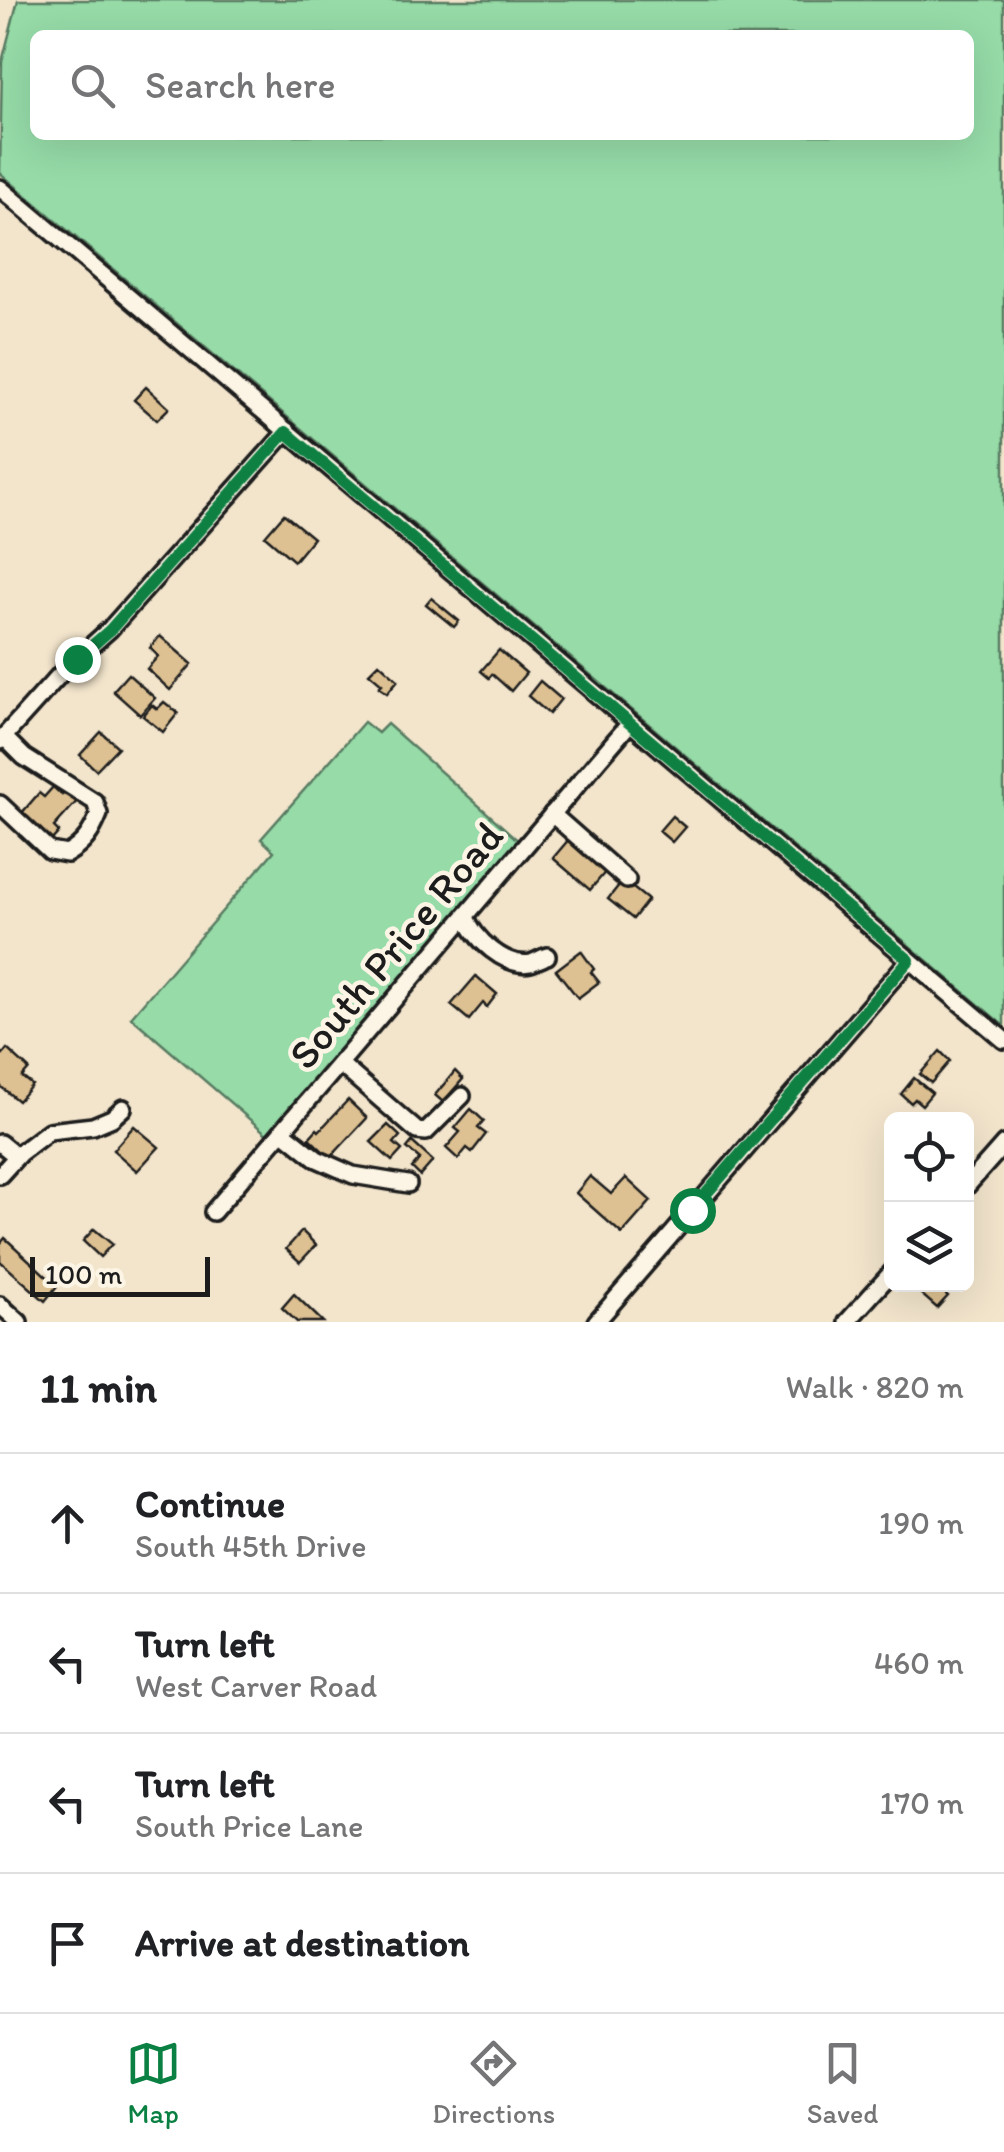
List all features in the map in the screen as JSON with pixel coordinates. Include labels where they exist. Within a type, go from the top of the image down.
[{"type":"street","points":[[0,188],[280,439],[630,723],[1004,1040]]},
{"type":"street","points":[[0,804],[50,851],[68,854],[79,848],[92,832],[99,814],[95,802],[2,739],[64,670],[110,630],[280,439]]},
{"type":"street","name":"South Price Road","points":[[213,1212],[630,723]]},
{"type":"street","points":[[552,814],[627,880]]},
{"type":"street","points":[[466,916],[468,925],[501,956],[517,963],[532,963],[547,956]]},
{"type":"street","points":[[596,1322],[909,960]]},
{"type":"street","points":[[340,1064],[418,1131],[426,1132],[462,1096]]},
{"type":"street","points":[[0,1175],[16,1156],[49,1132],[93,1126],[124,1108]]},
{"type":"street","points":[[282,1131],[318,1159],[353,1176],[408,1184]]},
{"type":"street","points":[[0,1143],[16,1156]]},
{"type":"street","points":[[974,1178],[1004,1144]]},
{"type":"street","points":[[847,1322],[884,1281]]},
{"type":"street","points":[[0,1305],[19,1322]]},
{"type":"green space","points":[[18,0],[1004,0],[1004,1026],[0,173],[2,62]]},
{"type":"green space","points":[[364,722],[378,733],[387,724],[521,843],[270,1137],[131,1017],[274,851],[261,839]]},
{"type":"building","points":[[146,387],[169,408],[157,420],[134,400]]},
{"type":"building","points":[[284,514],[313,538],[294,561],[265,536]]},
{"type":"building","points":[[431,598],[459,621],[454,627],[426,604]]},
{"type":"building","points":[[160,636],[192,664],[170,690],[147,669],[158,656],[150,648]]},
{"type":"building","points":[[499,650],[526,673],[511,691],[492,674],[489,678],[481,671]]},
{"type":"building","points":[[379,663],[398,680],[387,693],[369,673]]},
{"type":"building","points":[[128,674],[155,698],[140,715],[113,691]]},
{"type":"building","points":[[540,681],[561,699],[549,714],[528,696]]},
{"type":"building","points":[[164,702],[178,713],[163,732],[143,716],[152,705],[157,709]]},
{"type":"building","points":[[101,732],[118,747],[96,770],[80,755]]},
{"type":"building","points":[[53,787],[62,795],[68,790],[79,799],[54,827],[59,832],[51,841],[21,814],[39,793],[44,797]]},
{"type":"building","points":[[672,816],[685,827],[672,842],[659,831]]},
{"type":"building","points":[[570,838],[607,870],[590,890],[553,858]]},
{"type":"building","points":[[623,880],[648,900],[633,919],[608,899]]},
{"type":"building","points":[[581,951],[599,982],[578,998],[556,970]]},
{"type":"building","points":[[476,976],[497,994],[469,1020],[451,1005]]},
{"type":"building","points":[[7,1049],[29,1069],[22,1077],[32,1085],[18,1101],[0,1086],[0,1052],[3,1054]]},
{"type":"building","points":[[940,1051],[950,1061],[931,1083],[920,1074]]},
{"type":"building","points":[[455,1071],[463,1079],[443,1102],[435,1095]]},
{"type":"building","points":[[914,1078],[932,1093],[922,1105],[915,1099],[911,1103],[901,1094]]},
{"type":"building","points":[[348,1100],[367,1118],[330,1158],[309,1138]]},
{"type":"building","points":[[471,1109],[484,1121],[478,1128],[486,1134],[472,1152],[467,1148],[458,1159],[446,1148],[460,1132],[455,1128]]},
{"type":"building","points":[[388,1125],[400,1136],[394,1143],[402,1150],[392,1161],[371,1142]]},
{"type":"building","points":[[134,1126],[159,1147],[137,1171],[113,1150]]},
{"type":"building","points":[[412,1142],[433,1161],[420,1176],[412,1168],[420,1159],[407,1148]]},
{"type":"building","points":[[590,1176],[611,1194],[626,1178],[651,1201],[622,1234],[576,1193]]},
{"type":"building","points":[[94,1229],[112,1244],[100,1257],[83,1241]]},
{"type":"building","points":[[302,1231],[316,1245],[300,1262],[286,1249]]},
{"type":"building","points":[[5,1238],[57,1286],[45,1301],[0,1261],[0,1244]]},
{"type":"building","points":[[919,1292],[944,1292],[948,1296],[937,1308]]},
{"type":"building","points":[[294,1294],[323,1322],[297,1322],[282,1308]]},
{"type":"route","points":[[77,659],[110,630],[286,432],[909,960],[692,1210]]}]
